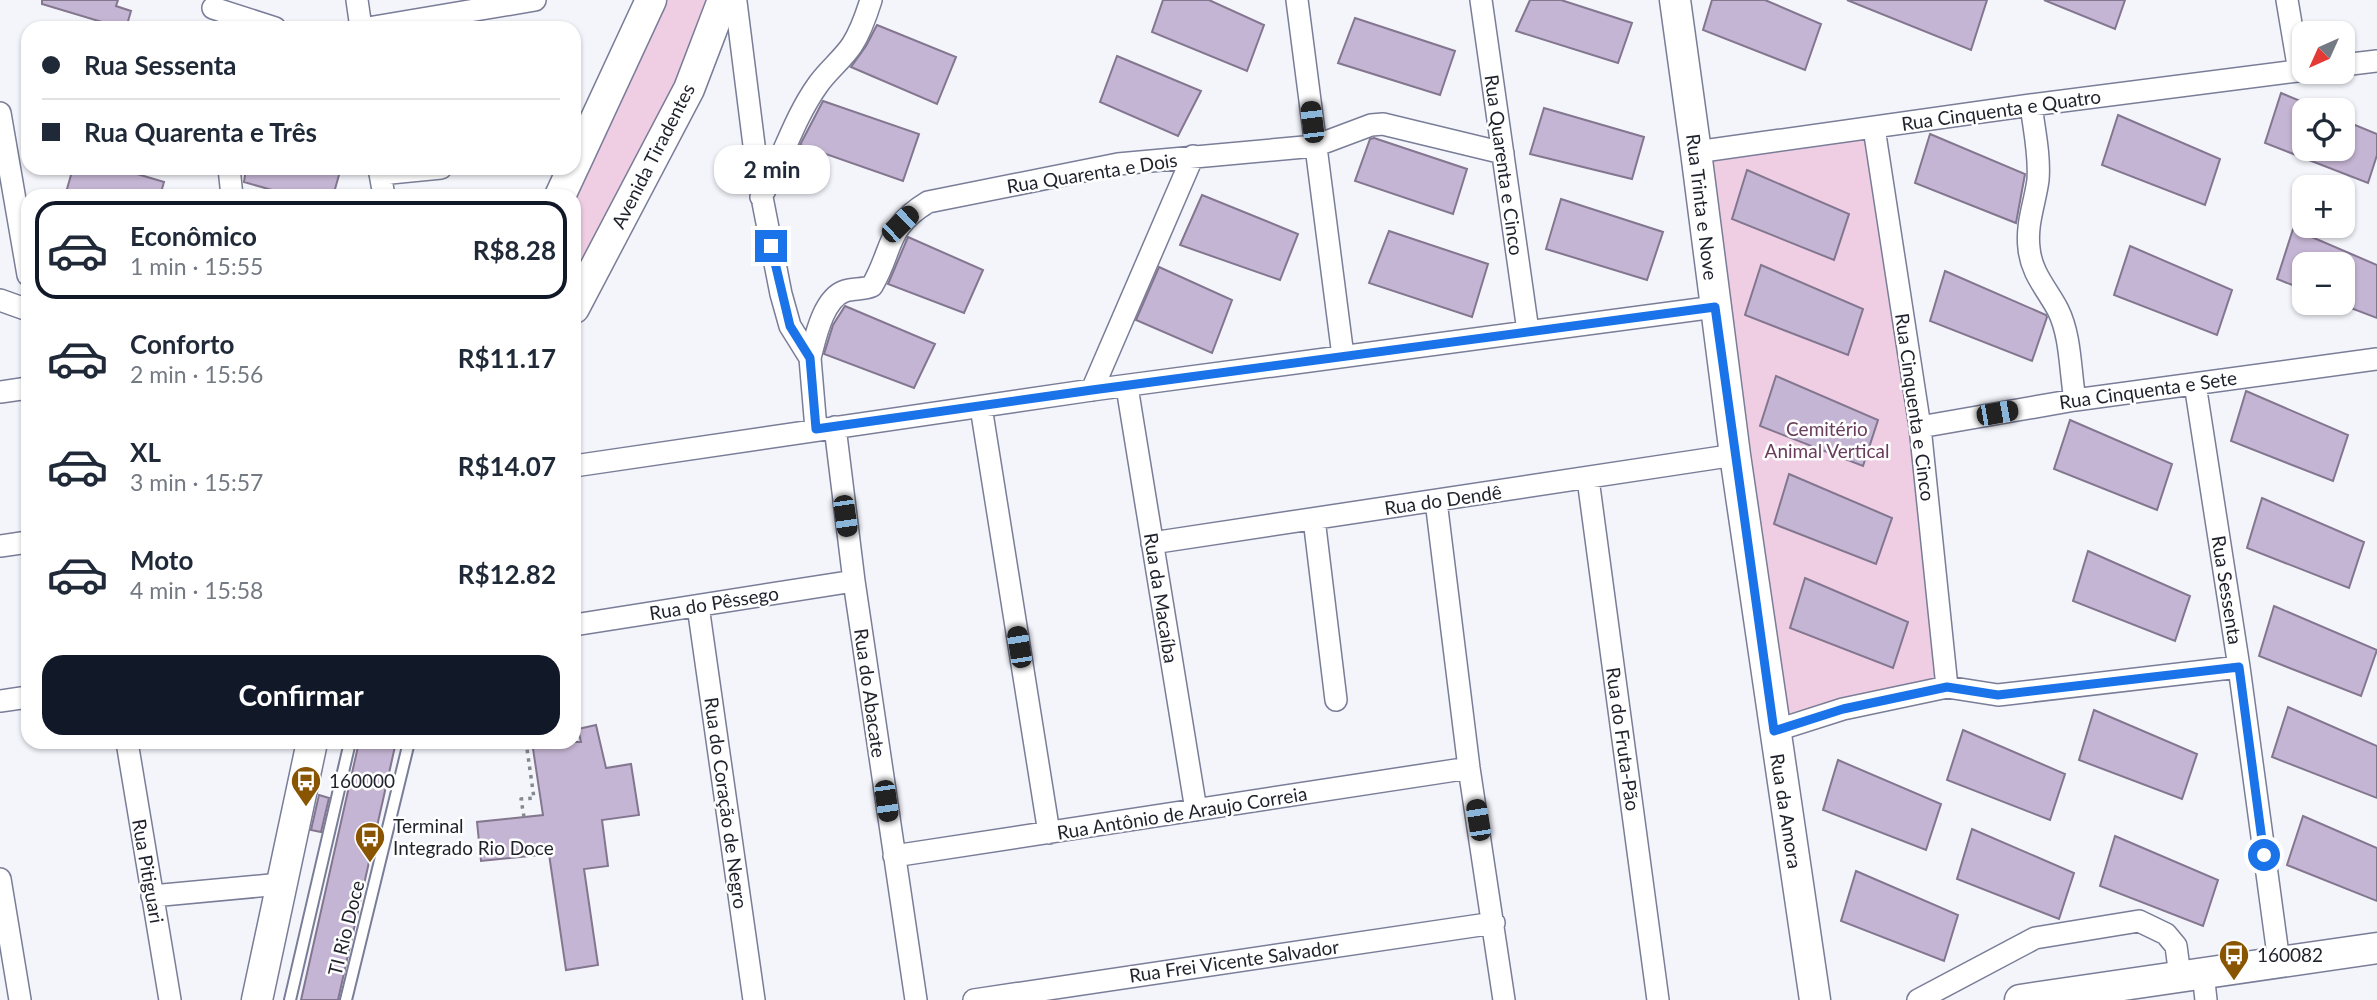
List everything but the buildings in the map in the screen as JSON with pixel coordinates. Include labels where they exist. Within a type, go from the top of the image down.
[{"type":"street","points":[[357,0],[360,21]]},
{"type":"street","points":[[405,21],[507,2],[535,0]]},
{"type":"street","points":[[581,147],[651,0]]},
{"type":"street","points":[[761,197],[776,172],[790,132],[817,86],[852,45],[866,18],[870,0]]},
{"type":"street","points":[[1297,0],[1343,356]]},
{"type":"street","name":"Rua Quarenta e Cinco","points":[[1481,0],[1528,331]]},
{"type":"street","name":"Rua Trinta e Nove","points":[[1675,0],[1735,455]]},
{"type":"street","points":[[2287,0],[2292,24]]},
{"type":"street","points":[[734,1],[761,197],[781,294],[790,326],[810,358]]},
{"type":"street","name":"Avenida Tiradentes","points":[[581,295],[734,1]]},
{"type":"street","points":[[213,12],[248,21]]},
{"type":"street","points":[[2356,63],[2377,61]]},
{"type":"street","name":"Rua Cinquenta e Quatro","points":[[1696,152],[2031,105],[2292,72]]},
{"type":"street","points":[[2031,105],[2038,180],[2028,222],[2029,249],[2034,271],[2058,310],[2064,328],[2075,400]]},
{"type":"street","points":[[0,116],[21,235]]},
{"type":"street","name":"Rua Quarenta e Dois","points":[[810,358],[818,326],[835,297],[848,290],[872,286],[900,224],[928,202],[1118,164],[1315,146],[1371,125],[1383,124],[1503,153]]},
{"type":"street","name":"Rua Cinquenta e Cinco","points":[[1874,128],[1920,427],[1947,687]]},
{"type":"street","points":[[1092,390],[1193,156]]},
{"type":"street","points":[[0,300],[21,308]]},
{"type":"street","points":[[581,465],[1092,390],[1715,307]]},
{"type":"street","name":"Rua do Abacate","points":[[810,358],[854,581],[916,1000]]},
{"type":"street","points":[[2377,359],[2377,366]]},
{"type":"street","name":"Rua Cinquenta e Sete","points":[[1920,427],[2075,400],[2377,359]]},
{"type":"street","name":"Rua Sessenta","points":[[2195,384],[2239,667],[2279,962]]},
{"type":"street","name":"Rua da Macaíba","points":[[1127,387],[1196,810]]},
{"type":"street","points":[[0,392],[21,389]]},
{"type":"street","points":[[981,407],[1049,833]]},
{"type":"street","name":"Rua do Dendê","points":[[1152,543],[1735,455]]},
{"type":"street","name":"Rua da Amora","points":[[1735,455],[1815,1000]]},
{"type":"street","name":"Rua do Fruta-Pão","points":[[1588,479],[1658,1000]]},
{"type":"street","points":[[1436,501],[1469,768],[1504,1000]]},
{"type":"street","points":[[1314,519],[1336,700]]},
{"type":"street","points":[[0,546],[21,543]]},
{"type":"street","name":"Rua do Pêssego","points":[[581,624],[854,581]]},
{"type":"street","name":"Rua do Coração de Negro","points":[[698,606],[754,1000]]},
{"type":"street","points":[[1774,731],[1843,709],[1947,687],[1998,695],[2239,667]]},
{"type":"street","points":[[0,701],[21,697]]},
{"type":"street","name":"Rua Pitiguari","points":[[128,749],[170,1000]]},
{"type":"street","points":[[257,1000],[310,749]]},
{"type":"street","name":"Rua Antônio de Araujo Correia","points":[[894,856],[1469,768]]},
{"type":"street","points":[[0,879],[20,1000]]},
{"type":"street","points":[[152,896],[281,884]]},
{"type":"street","points":[[1917,1000],[2035,937],[2138,921],[2166,934],[2176,946],[2196,983]]},
{"type":"street","name":"Rua Frei Vicente Salvador","points":[[974,1000],[1494,923]]},
{"type":"street","points":[[2020,1000],[2196,983],[2279,962],[2377,948]]},
{"type":"lane","name":"TI Rio Doce","points":[[290,1000],[348,749]]},
{"type":"lane","name":"TI Rio Doce","points":[[346,1000],[407,749]]},
{"type":"path","points":[[524,817],[521,799],[534,797],[527,749]]},
{"type":"green space","points":[[657,0],[706,0],[703,50],[581,285],[581,189],[578,189]]},
{"type":"green space","name":"Cemitério Animal Vertical","points":[[1874,128],[1947,687],[1774,731],[1696,152]]},
{"type":"place","name":"160000","points":[[306,808]]},
{"type":"place","name":"Terminal Integrado Rio Doce","points":[[370,864]]},
{"type":"place","name":"160082","points":[[2234,982]]},
{"type":"route","points":[[771,246],[790,326],[810,358],[816,429],[1715,307],[1774,731],[1843,709],[1947,687],[1998,695],[2239,667],[2264,855]]}]
